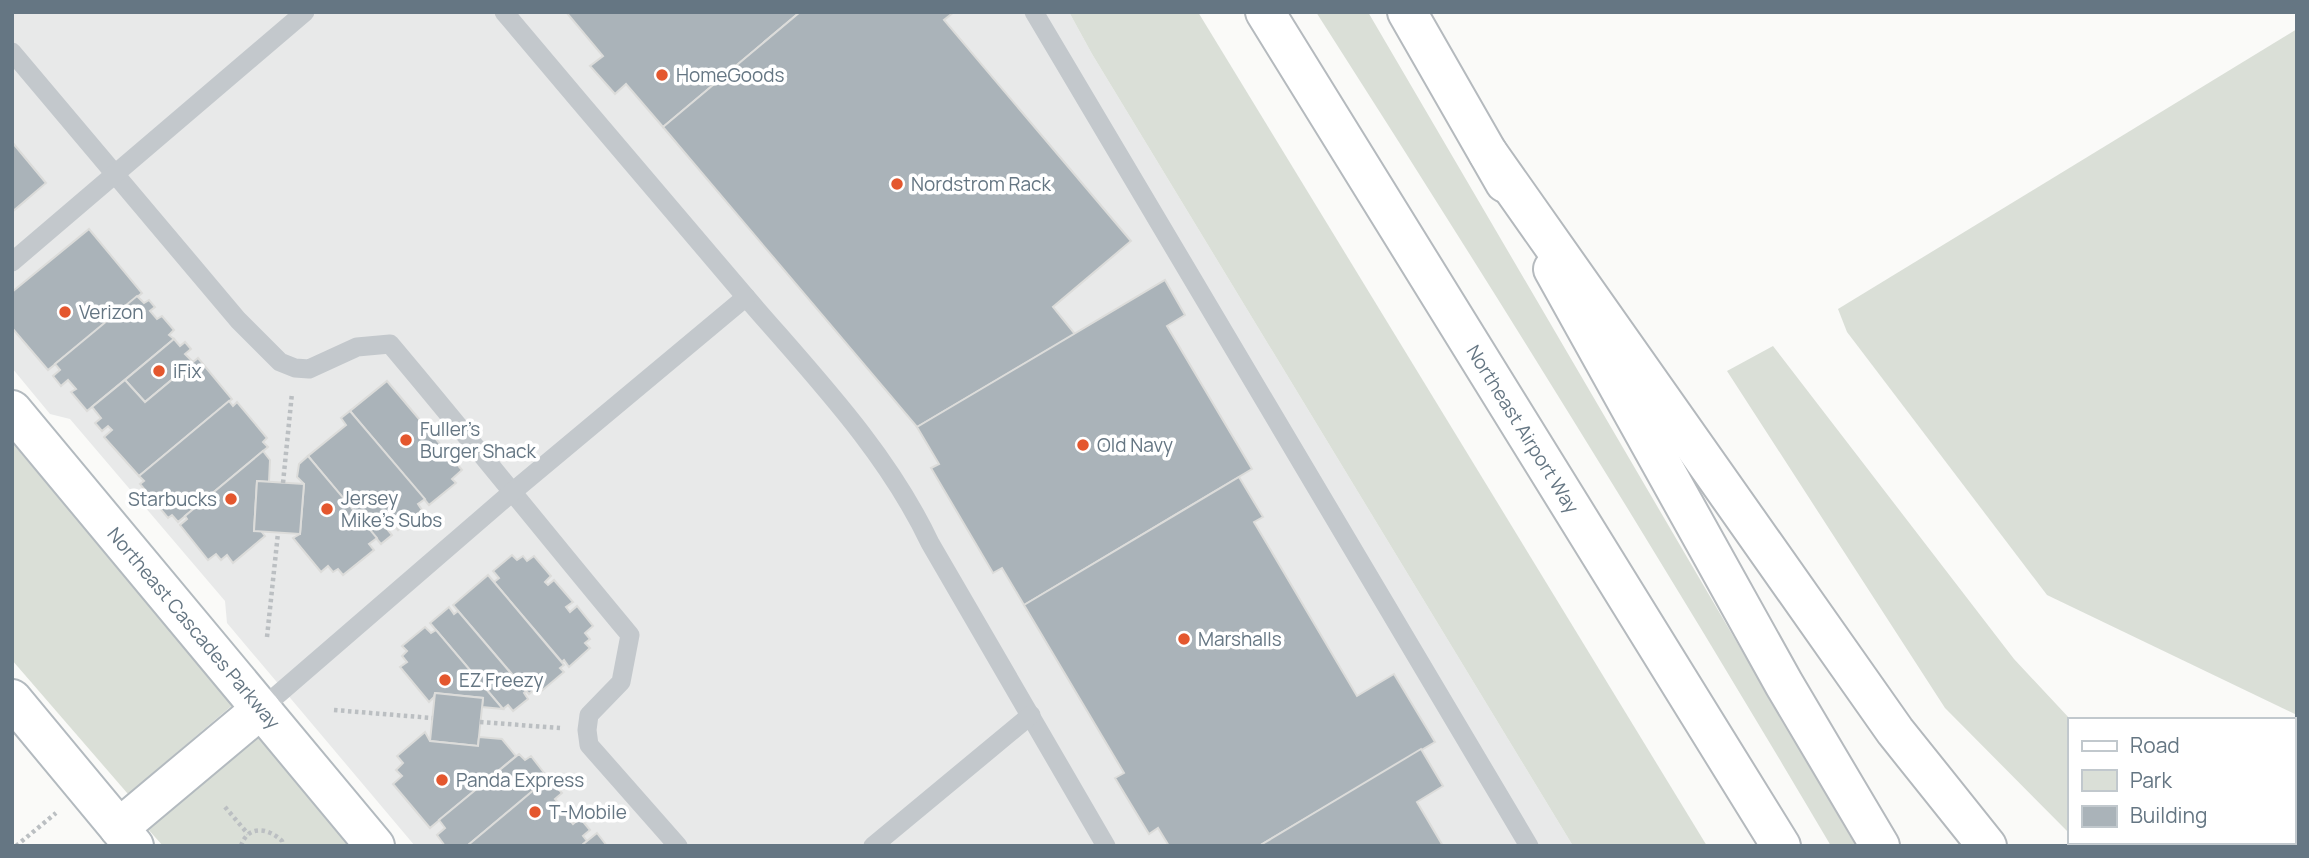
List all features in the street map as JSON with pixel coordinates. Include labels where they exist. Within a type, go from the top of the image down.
[{"type":"main road","name":"Northeast Airport Way","points":[[1265,12],[1781,846]]},
{"type":"main road","points":[[1407,12],[1488,152],[1784,684],[1880,846]]},
{"type":"main road","points":[[1488,152],[1895,731],[1987,846]]},
{"type":"main road","name":"Northeast Cascades Parkway","points":[[12,410],[375,846]]},
{"type":"main road","points":[[12,699],[127,837],[261,709]]},
{"type":"lane","points":[[12,262],[305,12]]},
{"type":"lane","points":[[504,12],[818,380],[877,456],[913,507],[930,543],[1106,846]]},
{"type":"lane","points":[[1034,12],[1530,846]]},
{"type":"lane","points":[[12,52],[238,320],[280,362],[295,368],[309,369],[357,347],[390,344],[446,410],[511,493],[630,635],[621,682],[589,715],[589,745],[678,846]]},
{"type":"lane","points":[[261,709],[511,493],[746,297]]},
{"type":"lane","points":[[873,846],[1031,715]]},
{"type":"path","points":[[283,483],[295,368]]},
{"type":"path","points":[[267,637],[278,533]]},
{"type":"path","points":[[334,710],[432,718]]},
{"type":"path","points":[[480,722],[587,730]]},
{"type":"path","points":[[225,807],[247,834]]},
{"type":"path","points":[[16,846],[56,813]]},
{"type":"path","points":[[241,846],[247,834],[259,829],[272,831],[282,841],[283,846]]},
{"type":"shaded area","points":[[12,12],[1069,12],[1573,846],[415,846],[227,623],[225,601],[70,419],[50,414],[12,368]]},
{"type":"green space","points":[[1069,12],[1198,12],[1707,846],[1573,846]]},
{"type":"green space","points":[[1316,12],[1368,12],[1856,846],[1831,846],[1577,427]]},
{"type":"green space","points":[[2297,29],[2297,715],[2047,595],[1847,332],[1838,309]]},
{"type":"green space","points":[[1773,346],[2014,659],[2069,718],[2068,832],[1945,708],[1727,371]]},
{"type":"green space","points":[[12,443],[235,703],[128,794],[12,660]]},
{"type":"green space","points":[[258,733],[355,846],[163,846],[147,828]]},
{"type":"building","name":"HomeGoods","points":[[566,12],[800,12],[663,127],[626,84],[615,94],[590,66],[603,56]]},
{"type":"building","name":"Nordstrom Rack","points":[[800,12],[954,12],[944,20],[1131,241],[1053,307],[1075,334],[917,427],[663,127]]},
{"type":"building","points":[[12,142],[46,183],[12,212]]},
{"type":"building","name":"Verizon","points":[[89,229],[142,293],[48,370],[12,328],[12,292]]},
{"type":"building","name":"Old Navy","points":[[1165,280],[1185,315],[1167,326],[1252,469],[1024,605],[1002,568],[993,573],[931,468],[939,464],[917,427]]},
{"type":"building","points":[[137,296],[144,303],[149,300],[155,307],[150,311],[157,319],[162,316],[174,330],[169,335],[174,339],[87,411],[71,392],[76,389],[68,380],[61,386],[53,376],[60,370],[55,364]]},
{"type":"building","name":"iFix","points":[[174,339],[180,346],[185,342],[191,349],[185,354],[193,362],[145,402],[125,380]]},
{"type":"building","points":[[198,358],[232,399],[139,476],[104,437],[112,430],[108,426],[102,431],[95,423],[101,418],[92,407],[125,380],[145,402]]},
{"type":"building","name":"Fuller’s Burger Shack","points":[[387,381],[462,470],[452,479],[456,483],[429,505],[350,411]]},
{"type":"building","points":[[229,401],[233,406],[237,402],[267,438],[263,442],[268,447],[178,522],[172,515],[168,518],[140,484],[144,481],[139,476]]},
{"type":"building","points":[[350,411],[425,499],[418,504],[422,510],[398,530],[393,524],[387,529],[392,535],[381,544],[308,456],[346,425],[341,418]]},
{"type":"building","name":"Starbucks","points":[[263,451],[270,460],[269,482],[257,481],[254,531],[261,531],[265,536],[233,563],[227,555],[221,560],[216,554],[208,560],[180,525],[187,519],[185,516]]},
{"type":"building","name":"Jersey Mike's Subs","points":[[308,456],[377,538],[369,544],[374,550],[343,575],[338,569],[333,572],[328,566],[321,572],[293,538],[300,534],[304,484],[297,477],[299,464]]},
{"type":"building","name":"Marshalls","points":[[1239,477],[1263,517],[1254,522],[1357,696],[1394,674],[1435,742],[1259,846],[1169,846],[1158,828],[1149,834],[1115,778],[1124,773],[1024,605]]},
{"type":"building","points":[[257,481],[304,484],[300,534],[254,531]]},
{"type":"building","points":[[512,555],[517,560],[523,556],[527,561],[534,556],[551,576],[545,582],[548,585],[554,580],[573,602],[566,607],[570,612],[577,606],[593,626],[585,633],[590,639],[585,643],[590,648],[569,667],[494,582],[499,578],[493,571]]},
{"type":"building","points":[[488,575],[564,665],[560,668],[564,672],[538,694],[535,689],[529,694],[453,605]]},
{"type":"building","points":[[449,607],[454,614],[458,611],[526,691],[524,693],[528,699],[513,711],[508,705],[503,709],[430,623]]},
{"type":"building","name":"EZ Freezy","points":[[425,627],[431,633],[436,630],[503,709],[482,707],[483,698],[435,693],[429,702],[400,667],[407,662],[402,656],[407,651],[402,646]]},
{"type":"building","points":[[435,693],[483,698],[478,746],[430,741]]},
{"type":"building","name":"Panda Express","points":[[425,732],[430,741],[478,746],[479,737],[502,739],[516,756],[430,828],[393,784],[402,776],[396,770],[403,763],[397,756]]},
{"type":"building","points":[[1421,749],[1443,786],[1417,802],[1443,846],[1259,846]]},
{"type":"building","points":[[519,754],[525,760],[531,756],[545,774],[539,779],[543,783],[467,846],[445,846],[437,835],[445,828],[439,820]]},
{"type":"building","name":"T-Mobile","points":[[548,778],[562,793],[555,799],[561,805],[559,807],[573,824],[580,818],[590,830],[583,836],[587,841],[581,846],[467,846]]},
{"type":"building","points":[[597,833],[607,846],[581,846],[587,841]]},
{"type":"place","name":"HomeGoods","points":[[662,75]]},
{"type":"place","name":"Nordstrom Rack","points":[[897,184]]},
{"type":"place","name":"Verizon","points":[[65,312]]},
{"type":"place","name":"iFix","points":[[159,371]]},
{"type":"place","name":"Fuller’s Burger Shack","points":[[406,440]]},
{"type":"place","name":"Old Navy","points":[[1083,445]]},
{"type":"place","name":"Starbucks","points":[[231,499]]},
{"type":"place","name":"Jersey Mike's Subs","points":[[327,509]]},
{"type":"place","name":"Marshalls","points":[[1184,639]]},
{"type":"place","name":"EZ Freezy","points":[[445,680]]},
{"type":"place","name":"Panda Express","points":[[442,780]]},
{"type":"place","name":"T-Mobile","points":[[535,812]]}]
